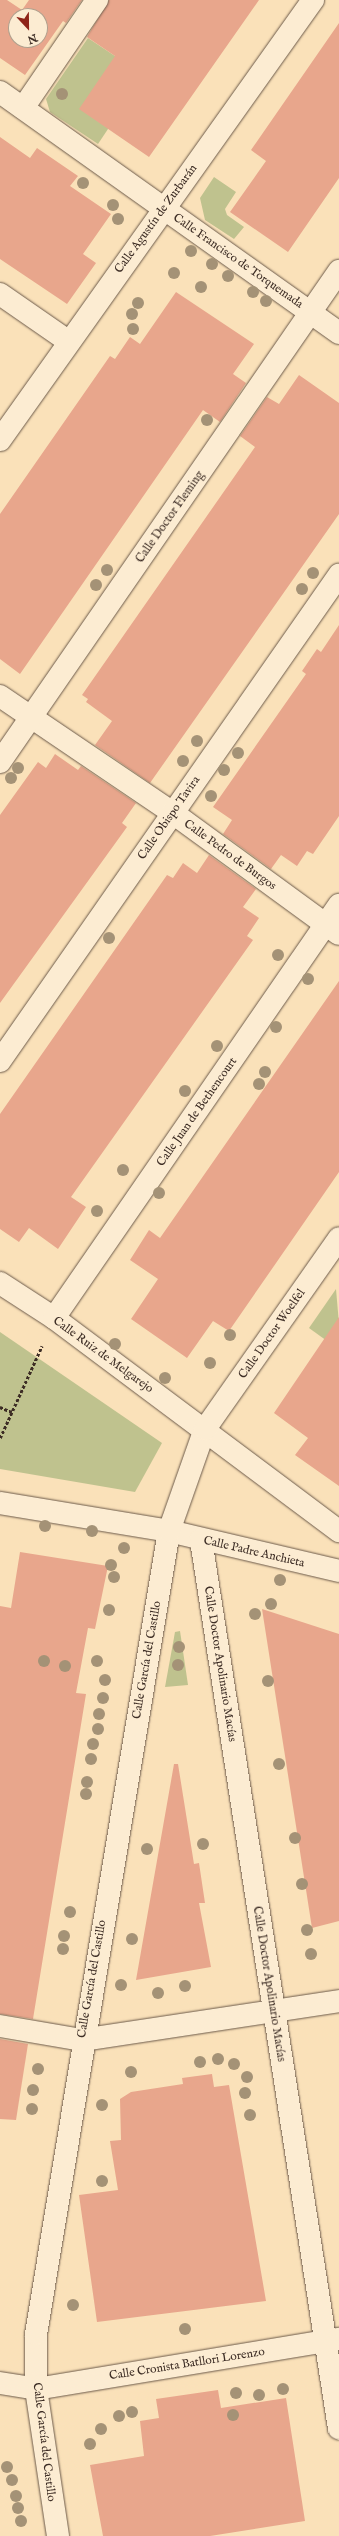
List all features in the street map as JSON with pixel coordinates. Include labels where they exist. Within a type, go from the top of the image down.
[{"type":"street","points":[[24,108],[97,0]]},
{"type":"street","name":"Calle Agustín de Zurbarán","points":[[0,440],[68,341],[313,0]]},
{"type":"street","name":"Calle Francisco de Torquemada","points":[[0,92],[163,209],[339,332]]},
{"type":"street","name":"Calle Doctor Fleming","points":[[0,762],[339,271]]},
{"type":"street","points":[[0,294],[68,341]]},
{"type":"street","name":"Calle Obispo Tavira","points":[[0,1061],[339,575]]},
{"type":"street","name":"Calle Pedro de Burgos","points":[[0,696],[173,813],[332,930]]},
{"type":"street","name":"Calle Juan de Bethencourt","points":[[54,1318],[332,930],[339,905]]},
{"type":"street","name":"Calle Doctor Woelfel","points":[[205,1429],[339,1238]]},
{"type":"street","name":"Calle Ruiz de Melgarejo","points":[[0,1283],[54,1318],[205,1429]]},
{"type":"street","points":[[205,1429],[339,1531]]},
{"type":"street","name":"Calle García del Castillo","points":[[58,2536],[36,2389],[36,2334],[82,2040],[169,1531],[205,1429]]},
{"type":"street","name":"Calle Padre Anchieta","points":[[0,1503],[169,1531],[201,1540],[339,1571]]},
{"type":"street","name":"Calle Doctor Apolinario Macías","points":[[201,1540],[273,2012],[332,2340],[339,2428]]},
{"type":"street","points":[[0,2026],[82,2040],[339,2001]]},
{"type":"street","name":"Calle Cronista Batllori Lorenzo","points":[[0,2383],[36,2389],[332,2340]]},
{"type":"path","points":[[0,1438],[54,1318]]},
{"type":"path","points":[[0,1407],[12,1412]]},
{"type":"green space","points":[[88,38],[115,56],[110,126],[98,144],[50,112],[46,99]]},
{"type":"green space","points":[[214,177],[236,192],[225,209],[227,215],[244,227],[234,239],[205,220],[200,198]]},
{"type":"green space","points":[[336,1289],[339,1324],[327,1341],[309,1328]]},
{"type":"green space","points":[[0,1332],[162,1443],[135,1492],[0,1469]]},
{"type":"green space","points":[[180,1631],[188,1685],[165,1687],[175,1632]]},
{"type":"building","points":[[0,0],[7,0],[19,8],[8,8],[8,48],[44,48],[25,75],[0,58]]},
{"type":"building","points":[[29,0],[82,0],[66,23],[63,21],[48,42],[48,8],[23,8]]},
{"type":"building","points":[[109,0],[259,0],[149,157],[79,109],[115,56],[87,37]]},
{"type":"building","points":[[339,23],[339,178],[288,252],[230,212],[266,161],[251,150]]},
{"type":"building","points":[[0,137],[30,158],[37,148],[78,176],[70,186],[111,214],[83,254],[96,263],[67,304],[0,259]]},
{"type":"building","points":[[176,292],[254,344],[233,374],[246,383],[220,422],[203,410],[20,674],[0,659],[0,514],[110,356],[115,359],[130,337],[140,344]]},
{"type":"building","points":[[299,375],[339,403],[339,514],[150,783],[95,745],[112,721],[86,702],[88,699],[82,695],[255,447],[240,436],[267,397],[279,404]]},
{"type":"building","points":[[339,625],[339,816],[313,854],[307,851],[297,866],[281,855],[271,869],[223,834],[232,820],[213,807],[306,674],[302,671],[317,649],[321,652]]},
{"type":"building","points":[[55,754],[78,770],[81,766],[136,803],[122,823],[127,827],[0,1003],[0,815],[38,762],[46,768]]},
{"type":"building","points":[[209,855],[256,889],[243,907],[259,918],[247,936],[253,940],[71,1197],[86,1207],[58,1249],[29,1228],[19,1242],[0,1229],[0,1114],[167,875],[173,878],[183,863],[197,873]]},
{"type":"building","points":[[339,981],[339,1172],[229,1331],[213,1321],[187,1358],[131,1319],[158,1279],[130,1260],[149,1230],[160,1238]]},
{"type":"building","points":[[339,1317],[339,1486],[295,1455],[308,1438],[274,1413]]},
{"type":"building","points":[[20,1552],[108,1566],[95,1629],[88,1628],[76,1693],[86,1694],[33,2019],[0,2014],[0,1606],[11,1608]]},
{"type":"building","points":[[262,1609],[339,1634],[339,1921],[312,1928]]},
{"type":"building","points":[[174,1764],[178,1764],[194,1864],[199,1863],[205,1903],[199,1903],[211,1967],[136,1980]]},
{"type":"building","points":[[0,2039],[28,2044],[16,2120],[0,2119]]},
{"type":"building","points":[[212,2074],[214,2087],[229,2085],[266,2301],[97,2322],[79,2195],[118,2190],[110,2141],[121,2140],[120,2099],[131,2092],[183,2084],[182,2078]]},
{"type":"building","points":[[218,2390],[221,2408],[286,2398],[305,2521],[210,2536],[103,2536],[90,2465],[144,2456],[140,2421],[159,2418],[156,2399]]}]
